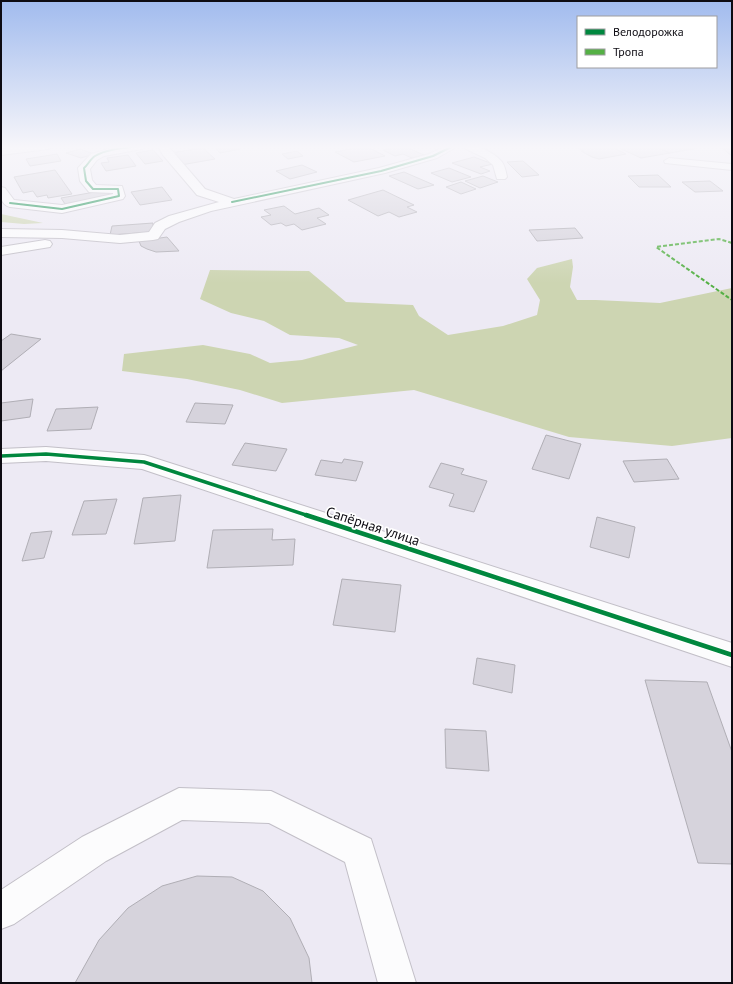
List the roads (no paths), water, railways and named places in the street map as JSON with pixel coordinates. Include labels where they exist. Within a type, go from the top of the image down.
[{"type":"street","points":[[2,192],[10,203],[62,208],[119,196],[118,192]]},
{"type":"street","points":[[201,192],[232,202]]},
{"type":"street","points":[[1,232],[120,239],[153,236],[160,226],[174,219],[232,202],[280,192]]},
{"type":"street","points":[[1,251],[88,236]]},
{"type":"street","name":"Сапёрная улица","points":[[1,456],[46,454],[144,462],[732,655]]},
{"type":"street","points":[[1,911],[94,849],[179,804],[271,807],[359,851],[397,983]]}]
